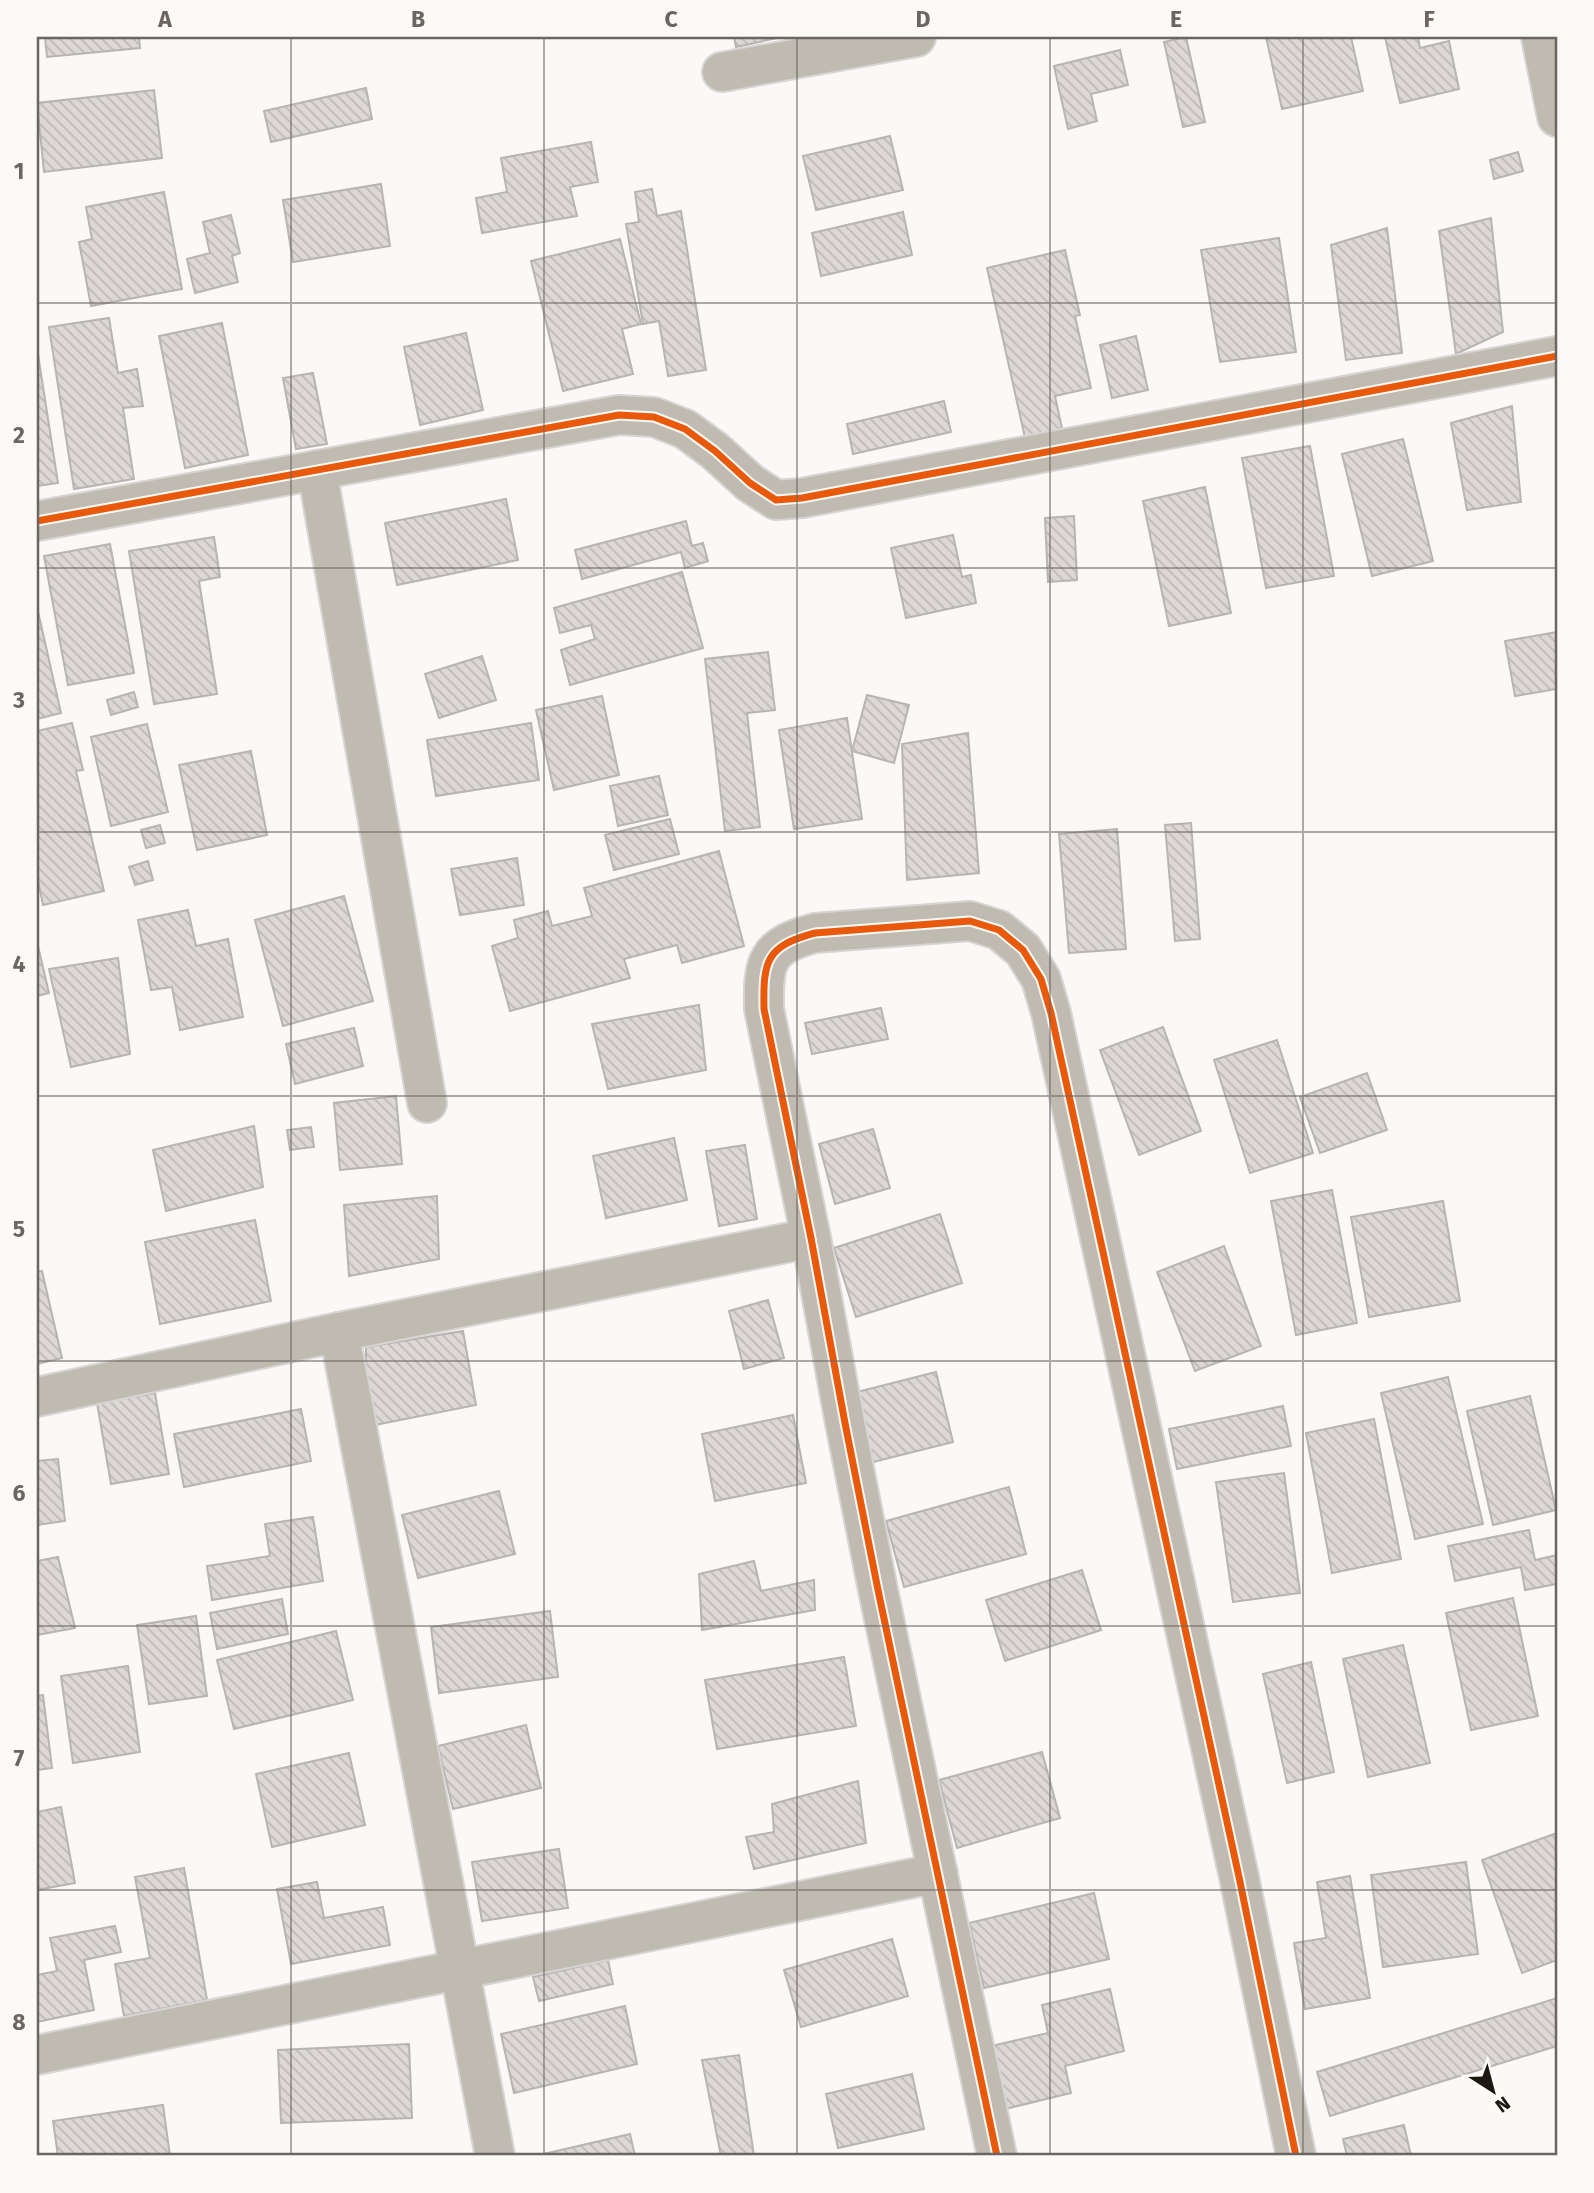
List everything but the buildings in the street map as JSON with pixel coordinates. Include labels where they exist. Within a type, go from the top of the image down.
[{"type":"street","points":[[722,72],[916,37]]},
{"type":"street","points":[[1541,37],[1557,117]]},
{"type":"street","points":[[37,521],[619,415],[654,417],[685,429],[715,451],[750,483],[776,500],[802,498],[1557,356]]},
{"type":"street","points":[[317,470],[427,1103]]},
{"type":"street","points":[[997,2156],[845,1423],[811,1238],[764,1009],[764,978],[773,953],[791,939],[815,933],[970,921],[999,930],[1023,950],[1041,979],[1051,1013],[1239,1877],[1296,2156]]},
{"type":"street","points":[[37,1397],[339,1332],[811,1238]]},
{"type":"street","points":[[339,1332],[495,2156]]},
{"type":"street","points":[[37,2055],[938,1873]]},
{"type":"cycle path","points":[[37,521],[619,415],[654,417],[685,429],[715,451],[750,483],[776,500],[802,498],[1557,356]]},
{"type":"cycle path","points":[[997,2156],[878,1590],[764,1009],[765,979],[771,958],[786,944],[815,933],[970,921],[999,930],[1023,950],[1041,979],[1051,1013],[1239,1877],[1296,2156]]}]
